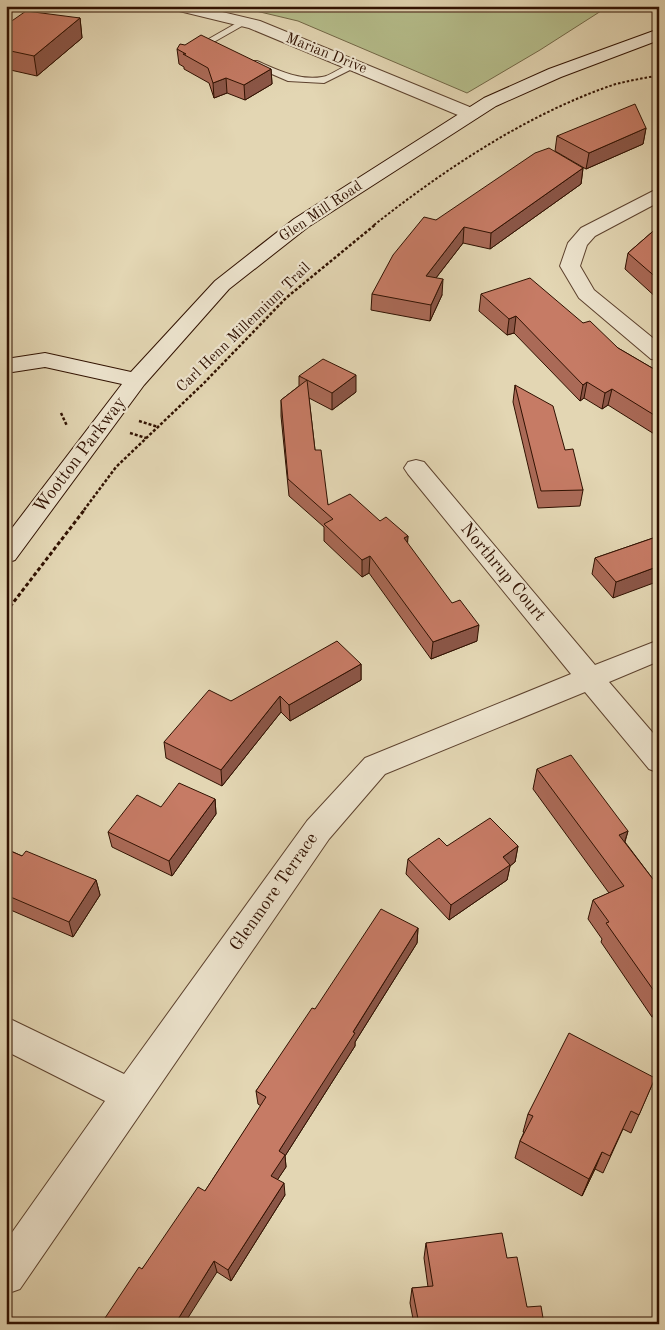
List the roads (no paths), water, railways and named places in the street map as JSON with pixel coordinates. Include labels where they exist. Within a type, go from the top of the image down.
[{"type":"street","name":"Marian Drive","points":[[176,6],[245,22],[471,114]]},
{"type":"street","name":"Glen Mill Road","points":[[136,380],[222,285],[301,223],[490,102],[555,73],[659,34]]},
{"type":"street","points":[[659,194],[588,232],[578,243],[570,266],[586,294],[659,354]]},
{"type":"street","points":[[6,366],[45,360],[136,380]]},
{"type":"street","name":"Wootton Parkway","points":[[6,554],[136,380]]},
{"type":"street","name":"Northrup Court","points":[[416,468],[659,761]]},
{"type":"street","name":"Glenmore Terrace","points":[[6,1275],[130,1095],[318,830],[375,766],[659,650]]},
{"type":"street","points":[[6,1034],[130,1095]]},
{"type":"lane","points":[[190,52],[245,22]]},
{"type":"lane","points":[[208,42],[217,46]]},
{"type":"lane","points":[[244,58],[288,78],[324,80],[354,66]]}]
